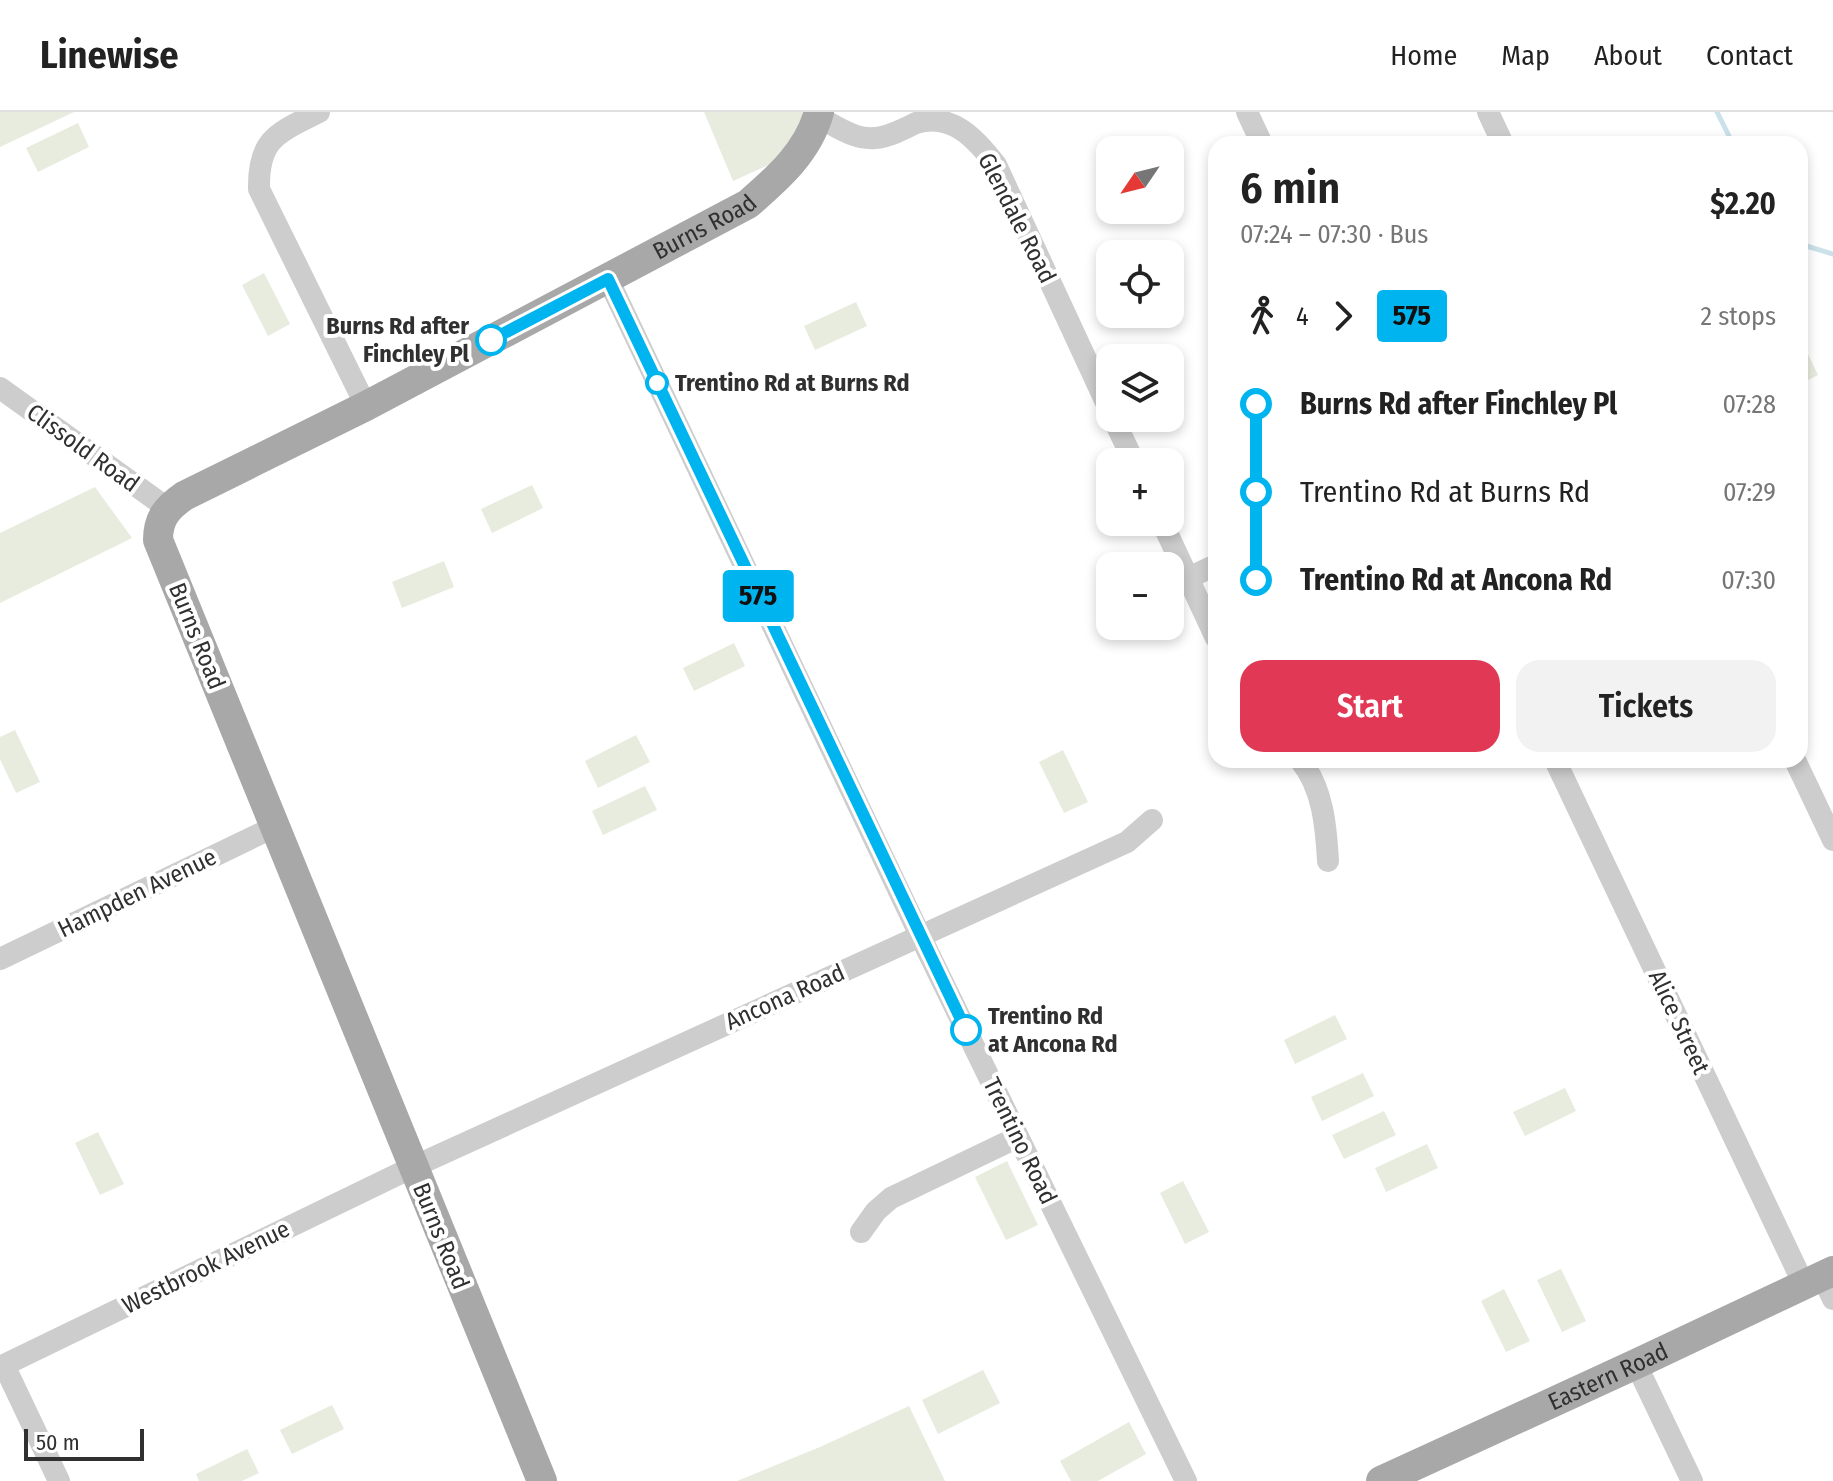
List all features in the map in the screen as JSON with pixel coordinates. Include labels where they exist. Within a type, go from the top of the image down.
[{"type":"main road","name":"Burns Road","points":[[542,1481],[158,540],[158,528],[167,508],[184,496],[366,406],[748,204],[790,166],[810,135],[818,114]]},
{"type":"main road","name":"Eastern Road","points":[[1381,1481],[1636,1364],[1823,1283]]},
{"type":"street","points":[[319,112],[278,133],[261,159],[259,189],[366,406]]},
{"type":"street","points":[[1247,112],[1258,136]]},
{"type":"street","points":[[1488,112],[1499,136]]},
{"type":"street","name":"Glendale Road","points":[[818,114],[850,134],[877,138],[925,119],[946,119],[955,122],[981,146],[996,165],[1096,381]]},
{"type":"street","name":"Trentino Road","points":[[608,279],[921,936],[1186,1481]]},
{"type":"street","name":"Clissold Road","points":[[0,388],[167,508]]},
{"type":"street","points":[[1168,536],[1208,621]]},
{"type":"street","points":[[1188,578],[1208,569]]},
{"type":"street","points":[[1304,768],[1320,799],[1328,861]]},
{"type":"street","name":"Alice Street","points":[[1559,768],[1823,1283]]},
{"type":"street","points":[[1799,768],[1833,840]]},
{"type":"street","name":"Ancona Road","points":[[413,1167],[1127,842],[1152,820]]},
{"type":"street","name":"Hampden Avenue","points":[[0,959],[274,827]]},
{"type":"street","points":[[861,1232],[876,1211],[891,1198],[1018,1137]]},
{"type":"street","name":"Westbrook Avenue","points":[[2,1366],[413,1167]]},
{"type":"street","points":[[1636,1364],[1692,1481]]},
{"type":"street","points":[[2,1366],[59,1481]]},
{"type":"shaded area","points":[[0,112],[74,112],[0,147]]},
{"type":"shaded area","points":[[704,112],[811,112],[784,158],[733,181]]},
{"type":"shaded area","points":[[78,123],[89,147],[38,172],[26,148]]},
{"type":"shaded area","points":[[264,273],[290,324],[268,336],[242,285]]},
{"type":"shaded area","points":[[856,302],[867,326],[815,350],[804,326]]},
{"type":"shaded area","points":[[1808,354],[1818,375],[1808,380]]},
{"type":"shaded area","points":[[532,485],[543,508],[492,533],[481,509]]},
{"type":"shaded area","points":[[95,487],[132,538],[0,603],[0,533]]},
{"type":"shaded area","points":[[444,561],[454,587],[402,608],[392,582]]},
{"type":"shaded area","points":[[734,643],[745,666],[694,691],[683,668]]},
{"type":"shaded area","points":[[15,730],[40,782],[16,793],[0,759],[0,737]]},
{"type":"shaded area","points":[[636,735],[650,762],[598,788],[585,761]]},
{"type":"shaded area","points":[[1063,750],[1088,802],[1064,813],[1039,762]]},
{"type":"shaded area","points":[[645,786],[657,810],[603,835],[592,811]]},
{"type":"shaded area","points":[[1335,1015],[1347,1039],[1295,1064],[1284,1040]]},
{"type":"shaded area","points":[[1363,1073],[1374,1096],[1322,1121],[1311,1097]]},
{"type":"shaded area","points":[[1565,1088],[1576,1111],[1525,1136],[1513,1112]]},
{"type":"shaded area","points":[[1384,1111],[1396,1135],[1344,1159],[1332,1135]]},
{"type":"shaded area","points":[[98,1132],[124,1184],[100,1195],[75,1143]]},
{"type":"shaded area","points":[[1427,1144],[1438,1168],[1386,1192],[1375,1168]]},
{"type":"shaded area","points":[[1007,1161],[1038,1225],[1006,1240],[975,1177]]},
{"type":"shaded area","points":[[1183,1181],[1209,1232],[1185,1244],[1160,1193]]},
{"type":"shaded area","points":[[1561,1269],[1586,1321],[1562,1332],[1537,1280]]},
{"type":"shaded area","points":[[1504,1289],[1530,1341],[1506,1352],[1481,1301]]},
{"type":"shaded area","points":[[983,1370],[1000,1403],[938,1434],[922,1400]]},
{"type":"shaded area","points":[[332,1405],[344,1429],[292,1454],[280,1430]]},
{"type":"shaded area","points":[[909,1406],[945,1481],[737,1481],[820,1447]]},
{"type":"shaded area","points":[[1129,1422],[1146,1454],[1098,1481],[1071,1481],[1060,1461]]},
{"type":"shaded area","points":[[247,1449],[259,1473],[242,1481],[199,1481],[196,1474]]},
{"type":"waterway","points":[[1717,112],[1729,136]]},
{"type":"waterway","points":[[1808,246],[1833,254]]},
{"type":"bus line","name":"575","points":[[491,340],[608,279],[966,1030]]},
{"type":"place","name":"Burns Rd after Finchley Pl","points":[[491,340]]},
{"type":"place","name":"Trentino Rd at Burns Rd","points":[[657,383]]},
{"type":"place","name":"Trentino Rd at Ancona Rd","points":[[966,1030]]}]
